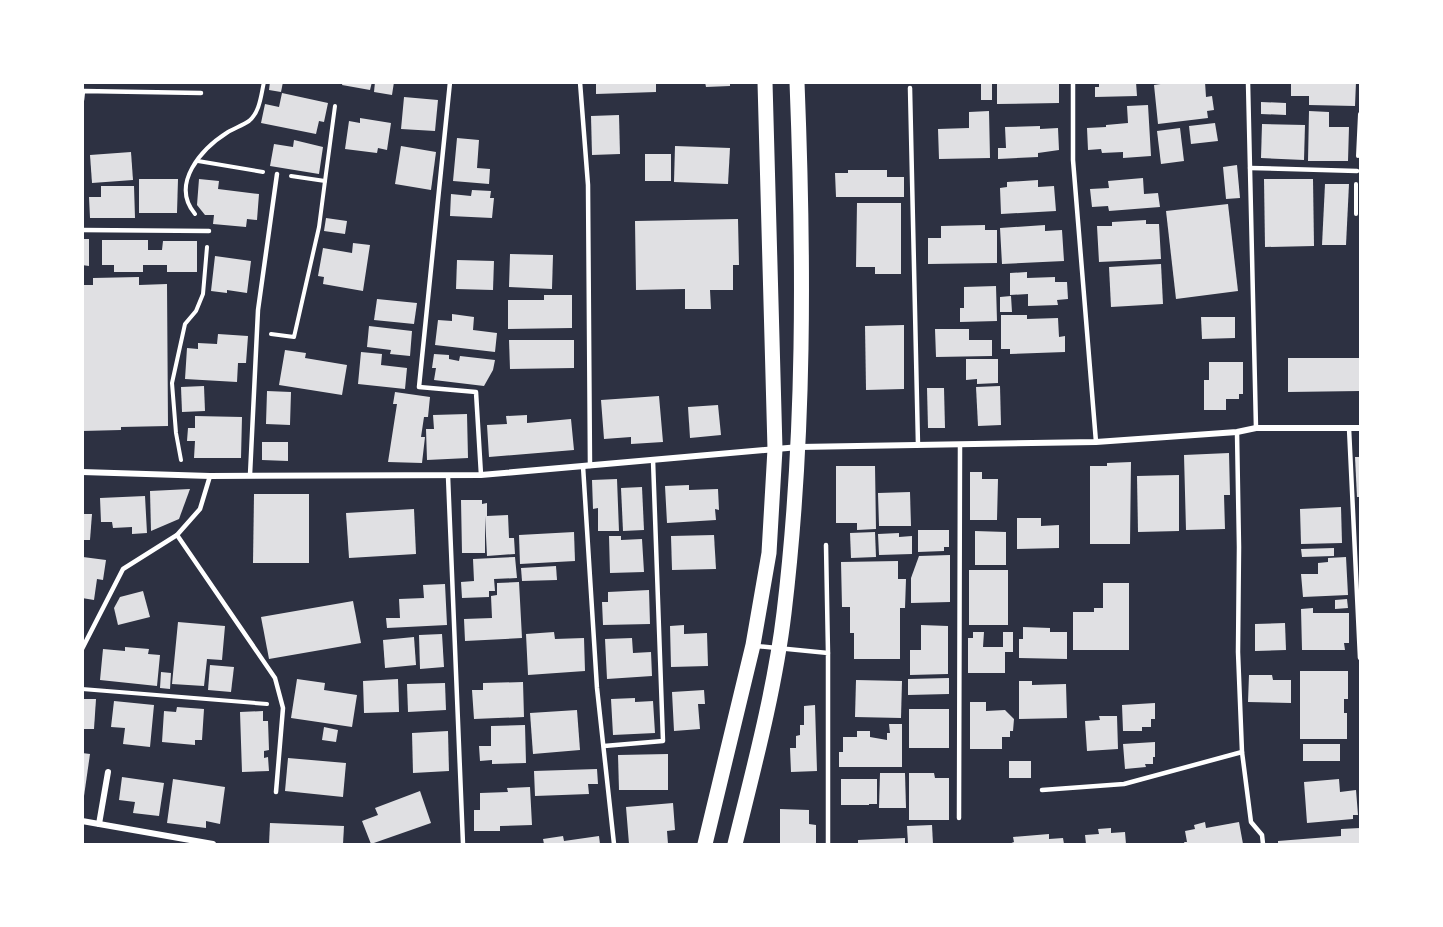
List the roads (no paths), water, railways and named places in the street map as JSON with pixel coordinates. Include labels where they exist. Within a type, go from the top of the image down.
[{"type":"main road","points":[[705,844],[753,645],[769,553],[775,449],[765,82]]},
{"type":"main road","points":[[735,844],[779,648],[799,447],[801,196],[797,82]]},
{"type":"street","points":[[82,472],[210,476],[448,476],[799,447],[1096,442],[1237,432],[1256,428],[1360,428]]},
{"type":"street","points":[[99,824],[108,772]]},
{"type":"street","points":[[82,821],[213,844]]},
{"type":"lane","points":[[450,82],[418,387],[476,393],[481,474]]},
{"type":"lane","points":[[580,82],[588,185],[586,466],[597,676],[614,844]]},
{"type":"lane","points":[[1072,82],[1072,160],[1096,442]]},
{"type":"lane","points":[[1248,82],[1256,428]]},
{"type":"lane","points":[[910,88],[918,445]]},
{"type":"lane","points":[[82,100],[83,91],[201,93]]},
{"type":"lane","points":[[1250,168],[1357,171]]},
{"type":"lane","points":[[250,475],[258,310],[277,174]]},
{"type":"lane","points":[[82,231],[209,231]]},
{"type":"lane","points":[[1349,428],[1360,658]]},
{"type":"lane","points":[[1237,432],[1238,652],[1242,752],[1251,822],[1262,835],[1263,844]]},
{"type":"lane","points":[[959,818],[960,445]]},
{"type":"lane","points":[[604,746],[663,741],[652,460]]},
{"type":"lane","points":[[82,649],[123,569],[177,535],[200,509],[210,476]]},
{"type":"lane","points":[[448,476],[463,844]]},
{"type":"lane","points":[[177,535],[275,678],[282,705],[276,792]]},
{"type":"lane","points":[[826,545],[828,844]]},
{"type":"lane","points":[[753,645],[828,653]]},
{"type":"lane","points":[[1042,790],[1124,784],[1242,752]]}]
